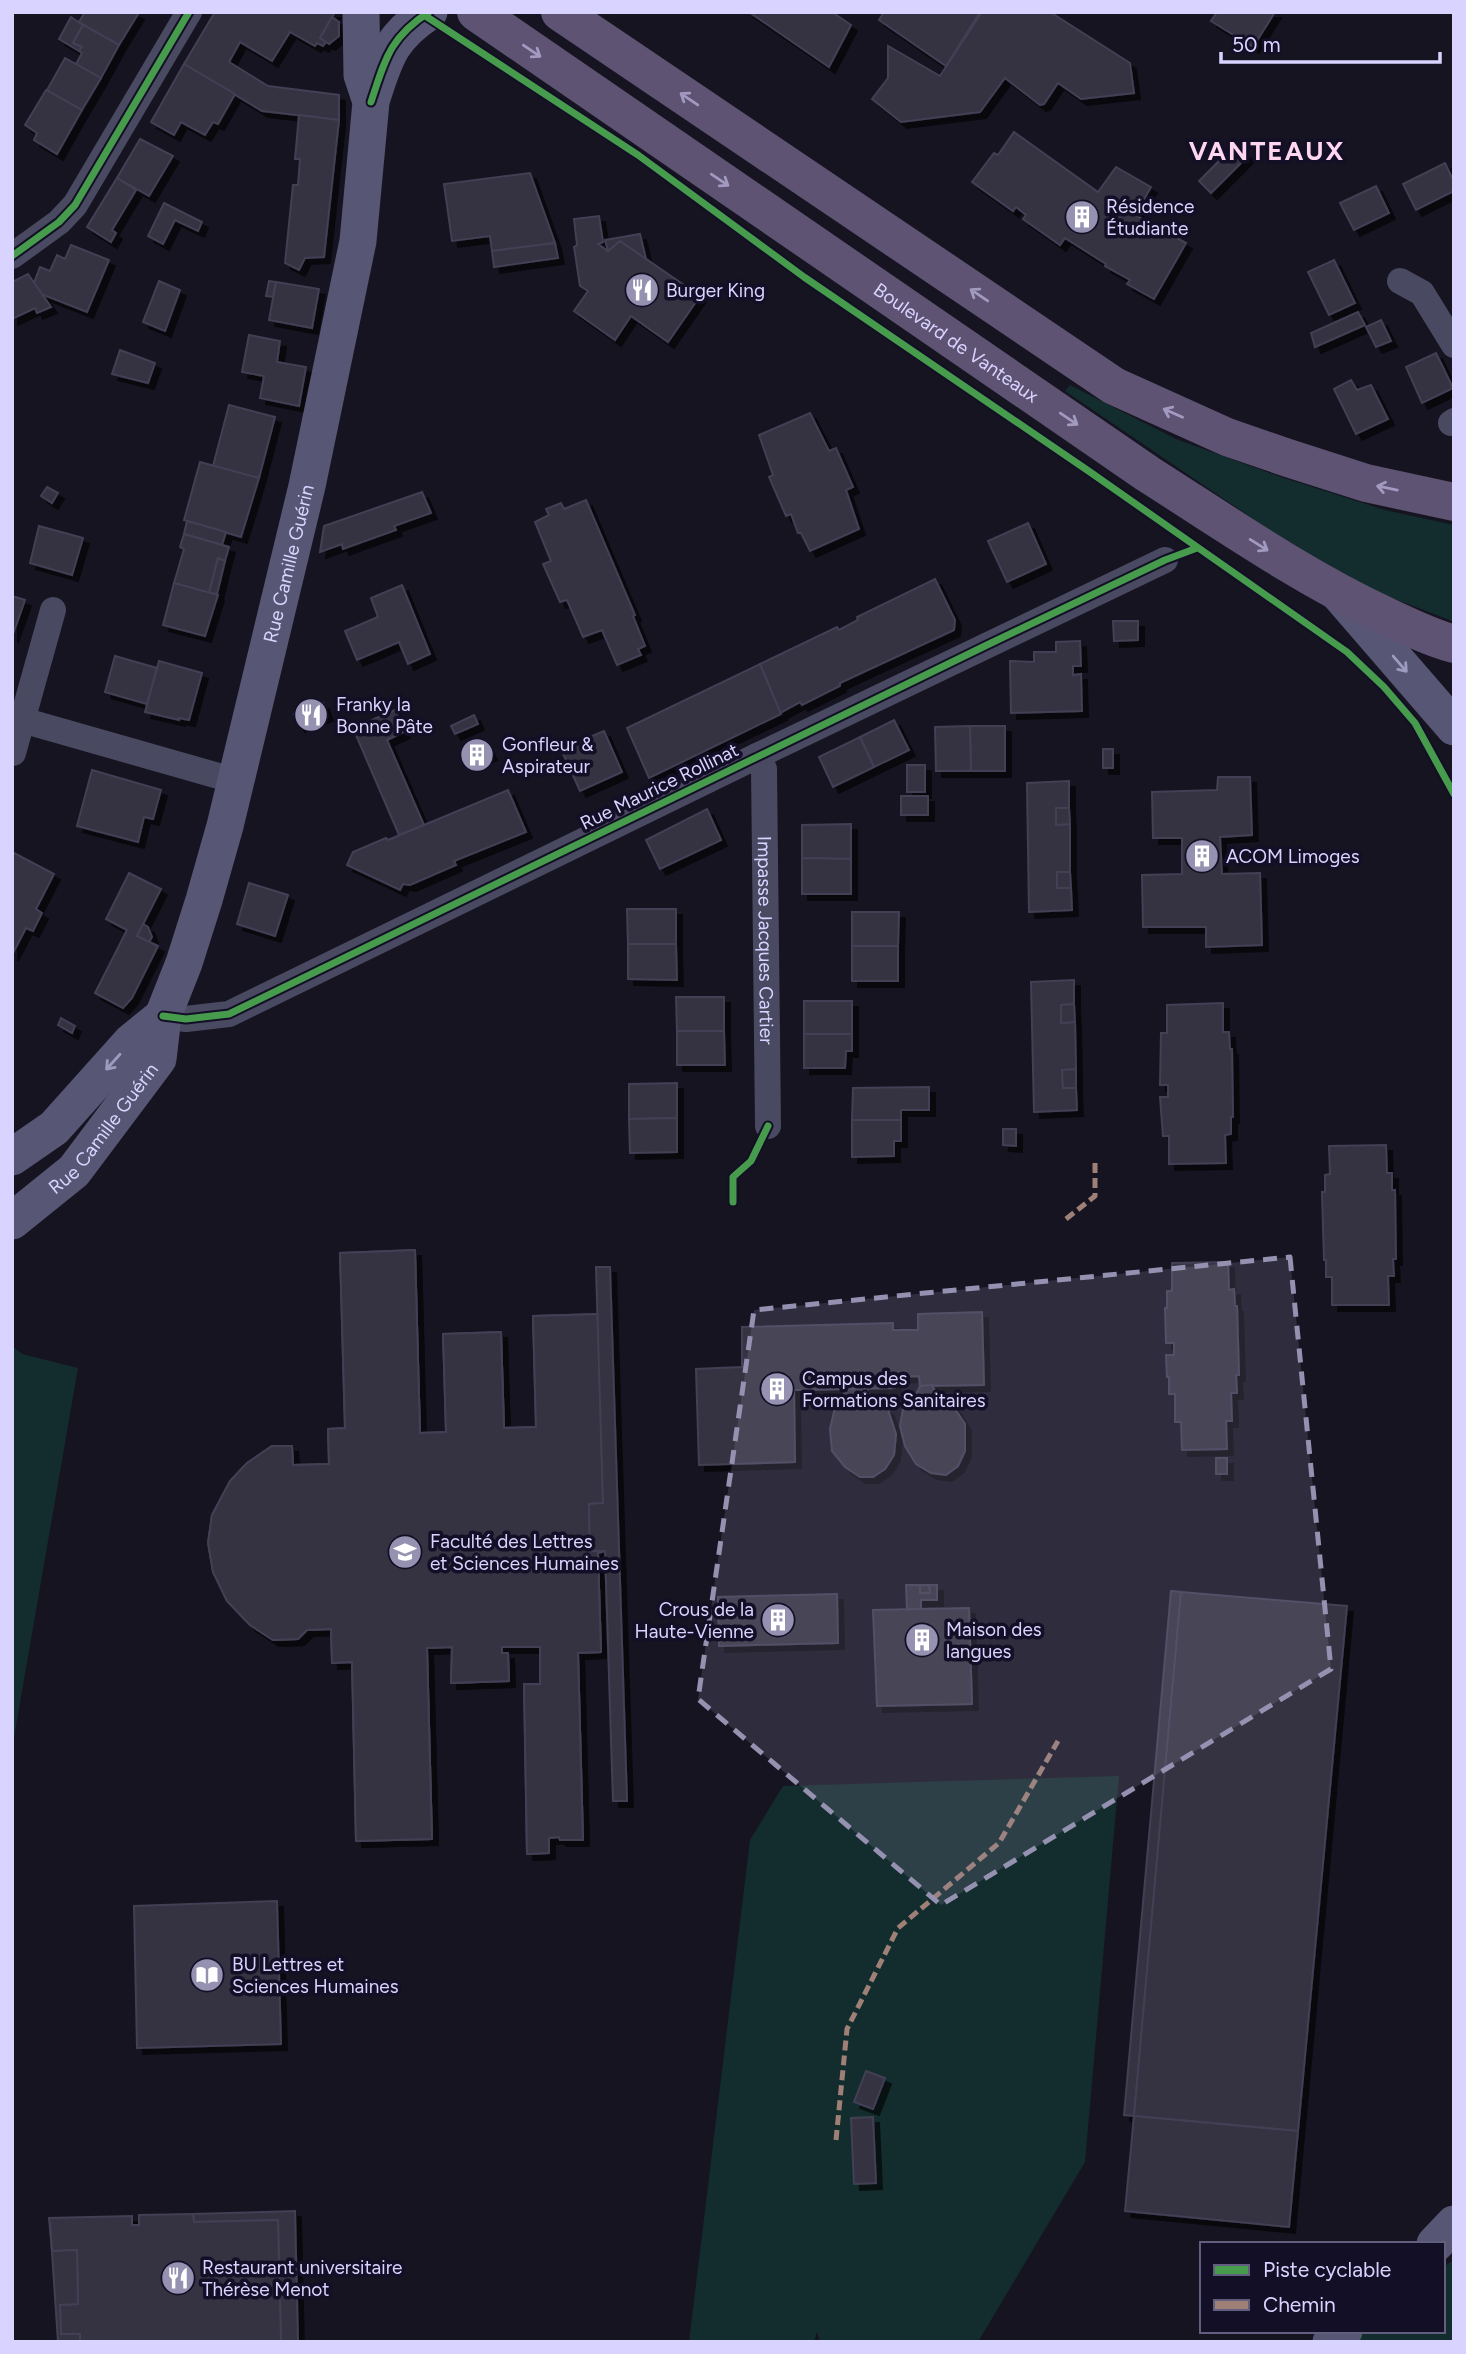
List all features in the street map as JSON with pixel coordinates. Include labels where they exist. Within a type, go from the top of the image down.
[{"type":"main road","name":"Rue Camille Guérin","points":[[361,12],[362,75],[371,102]]},
{"type":"main road","name":"Rue Camille Guérin","points":[[12,1220],[74,1171],[158,1059],[163,1016],[201,912],[236,781],[307,486],[358,241],[371,102],[388,51],[405,29],[429,12]]},
{"type":"main road","name":"Boulevard de Vanteaux","points":[[476,12],[1148,474],[1339,594],[1435,639],[1454,644]]},
{"type":"main road","points":[[559,12],[1114,386],[1227,437],[1366,483],[1454,502]]},
{"type":"main road","points":[[1339,594],[1454,727]]},
{"type":"main road","name":"Rue Camille Guérin","points":[[12,1157],[54,1128],[131,1042],[163,1016]]},
{"type":"main road","points":[[12,1175],[36,1157],[44,1136]]},
{"type":"main road","points":[[1437,2242],[1454,2224]]},
{"type":"street","points":[[12,256],[59,222],[75,205],[189,12]]},
{"type":"street","points":[[1400,281],[1423,293],[1454,345]]},
{"type":"street","name":"Rue Maurice Rollinat","points":[[163,1016],[186,1019],[229,1014],[1165,560]]},
{"type":"street","points":[[13,753],[53,610]]},
{"type":"street","points":[[22,720],[236,781]]},
{"type":"street","name":"Impasse Jacques Cartier","points":[[757,756],[764,769],[768,1126]]},
{"type":"highlighted area","points":[[1290,1257],[1331,1669],[941,1905],[698,1699],[754,1310]]},
{"type":"green space","points":[[1070,385],[1176,439],[1284,478],[1385,510],[1454,525],[1452,621],[1366,588],[1321,565],[1065,391]]},
{"type":"green space","points":[[12,1346],[22,1354],[78,1368],[12,1749]]},
{"type":"green space","points":[[1119,1776],[1085,2162],[978,2342],[820,2342],[817,2332],[814,2342],[689,2342],[750,1840],[783,1786]]},
{"type":"green space","points":[[1454,2260],[1454,2342],[1331,2342],[1342,2333],[1445,2333],[1445,2266]]},
{"type":"building","points":[[85,12],[138,14],[119,45],[79,22]]},
{"type":"building","points":[[215,12],[335,12],[320,38],[326,42],[323,46],[317,43],[315,46],[290,32],[272,61],[240,42],[229,62],[268,86],[339,95],[339,120],[262,111],[184,64]]},
{"type":"building","points":[[749,12],[832,12],[851,25],[829,67]]},
{"type":"building","points":[[884,12],[980,12],[946,66],[879,20]]},
{"type":"building","points":[[982,12],[1050,12],[1130,63],[1134,93],[1081,99],[1058,83],[1044,104],[1040,105],[1005,78],[980,112],[901,122],[872,99],[888,78],[888,46],[940,76]]},
{"type":"building","points":[[1217,12],[1275,12],[1253,47],[1211,21]]},
{"type":"building","points":[[71,17],[83,25],[73,43],[82,47],[79,51],[59,39]]},
{"type":"building","points":[[332,17],[339,22],[339,36],[329,44],[320,38]]},
{"type":"building","points":[[83,25],[119,45],[101,78],[76,64],[82,47],[73,43]]},
{"type":"building","points":[[65,58],[101,78],[82,110],[47,90]]},
{"type":"building","points":[[184,64],[235,94],[218,124],[213,122],[205,135],[181,122],[174,135],[151,122]]},
{"type":"building","points":[[46,90],[82,110],[57,154],[34,140],[37,133],[25,125]]},
{"type":"building","points":[[299,115],[339,120],[324,257],[305,258],[299,270],[285,263],[293,185],[298,185],[300,159],[295,159]]},
{"type":"building","name":"Résidence Étudiante","points":[[1014,132],[1098,192],[1116,167],[1151,187],[1135,215],[1186,243],[1154,299],[1127,284],[1130,280],[1065,238],[1060,245],[1023,219],[1026,215],[1016,207],[1013,211],[972,182],[994,153],[998,155]]},
{"type":"building","points":[[140,139],[173,156],[149,196],[117,178]]},
{"type":"building","points":[[1236,144],[1248,156],[1211,193],[1199,181]]},
{"type":"building","points":[[1445,163],[1454,182],[1454,191],[1416,210],[1403,184]]},
{"type":"building","points":[[530,173],[555,243],[492,251],[490,236],[452,241],[444,184]]},
{"type":"building","points":[[117,178],[136,190],[112,230],[116,233],[111,242],[87,227]]},
{"type":"building","points":[[1376,186],[1389,213],[1354,230],[1340,203]]},
{"type":"building","points":[[164,203],[202,222],[198,231],[175,220],[163,244],[148,236]]},
{"type":"building","points":[[599,216],[603,242],[598,244],[608,251],[620,241],[700,296],[668,342],[631,316],[615,340],[574,311],[588,291],[580,286],[574,247],[577,245],[574,219]]},
{"type":"building","points":[[640,234],[646,259],[620,241],[608,251],[605,240]]},
{"type":"building","points":[[555,243],[558,258],[494,267],[492,251]]},
{"type":"building","points":[[71,245],[109,260],[87,312],[41,294],[34,283],[40,267],[50,271],[57,255],[65,259]]},
{"type":"building","points":[[1334,260],[1355,303],[1329,315],[1308,272]]},
{"type":"building","points":[[28,274],[51,307],[37,313],[35,308],[12,319],[12,282]]},
{"type":"building","points":[[159,281],[180,290],[165,331],[143,322]]},
{"type":"building","points":[[269,281],[276,282],[273,297],[266,296]]},
{"type":"building","points":[[276,282],[319,289],[312,328],[269,320]]},
{"type":"building","points":[[1358,312],[1365,325],[1315,347],[1311,333]]},
{"type":"building","points":[[1381,320],[1391,341],[1376,347],[1366,327]]},
{"type":"building","points":[[249,335],[280,341],[277,362],[306,367],[299,406],[260,398],[264,376],[242,372]]},
{"type":"building","points":[[120,350],[155,363],[148,383],[112,374]]},
{"type":"building","points":[[1436,353],[1453,388],[1422,403],[1406,367]]},
{"type":"building","points":[[1351,380],[1357,390],[1371,385],[1388,419],[1356,434],[1334,389]]},
{"type":"building","points":[[229,405],[275,417],[259,478],[213,466]]},
{"type":"building","points":[[810,413],[829,451],[836,448],[853,487],[846,490],[859,529],[810,551],[801,533],[798,533],[791,514],[786,516],[769,477],[773,475],[759,435]]},
{"type":"building","points":[[200,462],[259,478],[241,537],[184,520]]},
{"type":"building","points":[[47,487],[58,493],[52,503],[41,496]]},
{"type":"building","points":[[422,492],[431,513],[394,526],[396,530],[343,549],[342,544],[320,552],[324,526]]},
{"type":"building","points":[[586,500],[635,615],[633,616],[645,646],[638,649],[641,655],[617,665],[602,630],[583,637],[567,600],[560,602],[543,564],[551,561],[535,522],[549,515],[546,509],[561,503],[564,509]]},
{"type":"building","points":[[187,521],[226,532],[222,545],[184,534]]},
{"type":"building","points":[[1028,523],[1046,564],[1007,582],[988,541]]},
{"type":"building","points":[[39,526],[83,538],[72,575],[30,563]]},
{"type":"building","points":[[184,534],[229,547],[225,561],[218,558],[209,593],[174,583],[184,549],[180,547]]},
{"type":"building","points":[[218,558],[225,561],[217,594],[209,593]]},
{"type":"building","points":[[935,579],[955,620],[954,630],[840,683],[840,686],[802,705],[800,702],[780,713],[760,664],[837,627],[839,630],[858,620],[857,617]]},
{"type":"building","points":[[174,583],[218,595],[205,636],[163,625]]},
{"type":"building","points":[[402,585],[430,654],[408,664],[399,642],[357,660],[345,631],[378,617],[371,598]]},
{"type":"building","points":[[12,596],[25,600],[12,637]]},
{"type":"building","points":[[1113,621],[1138,621],[1138,640],[1114,641]]},
{"type":"building","points":[[1080,641],[1081,666],[1073,666],[1073,675],[1081,674],[1082,711],[1011,713],[1010,661],[1034,662],[1034,652],[1056,652],[1056,642]]},
{"type":"building","points":[[115,656],[157,668],[147,704],[105,692]]},
{"type":"building","points":[[159,661],[202,673],[189,720],[145,712]]},
{"type":"building","points":[[760,664],[781,714],[649,778],[627,728]]},
{"type":"building","name":"Franky la Bonne Pâte","points":[[323,703],[327,715],[299,726],[294,714]]},
{"type":"building","points":[[395,710],[404,732],[387,740],[424,825],[399,835],[353,728]]},
{"type":"building","name":"Gonfleur & Aspirateur","points":[[474,715],[478,724],[455,734],[451,726]]},
{"type":"building","points":[[894,720],[909,750],[874,767],[860,737]]},
{"type":"building","points":[[970,726],[1005,726],[1005,771],[971,771]]},
{"type":"building","points":[[970,726],[971,771],[936,771],[935,727]]},
{"type":"building","points":[[604,731],[622,772],[580,791],[561,749]]},
{"type":"building","points":[[860,737],[874,767],[833,787],[819,757]]},
{"type":"building","name":"Gonfleur & Aspirateur","points":[[487,746],[491,754],[468,765],[464,757]]},
{"type":"building","points":[[1103,749],[1113,749],[1113,768],[1103,768]]},
{"type":"building","points":[[907,765],[925,765],[925,792],[907,792]]},
{"type":"building","points":[[92,770],[161,790],[153,819],[144,817],[138,842],[77,826]]},
{"type":"building","name":"ACOM Limoges","points":[[1218,777],[1250,777],[1252,835],[1220,837],[1222,874],[1260,873],[1262,945],[1206,947],[1206,927],[1143,927],[1142,875],[1182,874],[1182,838],[1153,838],[1152,792],[1217,790]]},
{"type":"building","points":[[1069,781],[1069,808],[1056,808],[1056,825],[1070,824],[1070,872],[1057,872],[1057,888],[1071,888],[1072,910],[1029,912],[1027,783]]},
{"type":"building","points":[[508,790],[526,832],[454,861],[456,865],[410,885],[403,884],[400,890],[347,865],[353,852]]},
{"type":"building","points":[[901,796],[928,796],[928,815],[901,815]]},
{"type":"building","points":[[1056,808],[1069,808],[1070,824],[1056,825]]},
{"type":"building","points":[[707,809],[721,840],[660,869],[646,840]]},
{"type":"building","points":[[851,824],[851,859],[802,858],[802,825]]},
{"type":"building","points":[[12,852],[54,874],[36,909],[42,913],[33,931],[26,928],[12,955]]},
{"type":"building","points":[[802,858],[851,859],[851,894],[802,894]]},
{"type":"building","points":[[1057,872],[1070,872],[1071,888],[1057,888]]},
{"type":"building","points":[[129,873],[161,889],[137,936],[158,946],[132,998],[123,1008],[95,993],[127,930],[106,919]]},
{"type":"building","points":[[249,883],[288,895],[275,936],[237,924]]},
{"type":"building","points":[[627,909],[676,909],[676,944],[628,944]]},
{"type":"building","points":[[852,912],[899,912],[898,946],[852,946]]},
{"type":"building","points":[[143,924],[148,927],[152,937],[149,942],[137,936]]},
{"type":"building","points":[[628,944],[676,944],[677,980],[628,979]]},
{"type":"building","points":[[852,946],[898,946],[898,981],[852,981]]},
{"type":"building","points":[[1074,980],[1074,1004],[1061,1005],[1061,1023],[1075,1022],[1076,1069],[1062,1070],[1063,1088],[1076,1088],[1077,1110],[1034,1112],[1031,982]]},
{"type":"building","points":[[676,997],[724,997],[724,1031],[677,1031]]},
{"type":"building","points":[[804,1001],[852,1001],[852,1034],[804,1034]]},
{"type":"building","points":[[1223,1003],[1223,1032],[1229,1032],[1232,1049],[1233,1117],[1231,1134],[1225,1135],[1226,1163],[1169,1164],[1169,1136],[1163,1136],[1160,1097],[1168,1097],[1168,1085],[1160,1085],[1161,1033],[1167,1033],[1167,1005]]},
{"type":"building","points":[[1074,1004],[1075,1022],[1061,1023],[1061,1005]]},
{"type":"building","points":[[61,1018],[75,1026],[72,1033],[58,1025]]},
{"type":"building","points":[[677,1031],[724,1031],[725,1065],[677,1065]]},
{"type":"building","points":[[804,1034],[852,1034],[852,1051],[846,1051],[845,1068],[804,1068]]},
{"type":"building","points":[[1076,1069],[1076,1088],[1063,1088],[1062,1070]]},
{"type":"building","points":[[677,1083],[677,1118],[629,1119],[629,1084]]},
{"type":"building","points":[[929,1087],[929,1110],[901,1110],[901,1120],[852,1120],[853,1088]]},
{"type":"building","points":[[677,1118],[677,1152],[630,1153],[629,1119]]},
{"type":"building","points":[[852,1120],[901,1120],[901,1141],[894,1141],[894,1156],[852,1157]]},
{"type":"building","points":[[1003,1129],[1016,1129],[1016,1146],[1003,1145]]},
{"type":"building","points":[[1386,1145],[1387,1173],[1392,1173],[1392,1190],[1395,1190],[1396,1259],[1393,1259],[1394,1276],[1388,1276],[1389,1305],[1332,1305],[1332,1277],[1326,1277],[1324,1260],[1322,1192],[1325,1192],[1325,1175],[1330,1174],[1329,1146]]},
{"type":"building","name":"Faculté des Lettres et Sciences Humaines","points":[[415,1250],[420,1433],[446,1432],[443,1334],[501,1332],[504,1428],[536,1427],[533,1316],[598,1314],[603,1503],[589,1504],[590,1551],[605,1551],[598,1553],[601,1652],[578,1653],[583,1840],[549,1838],[549,1853],[527,1854],[524,1684],[540,1684],[540,1647],[502,1647],[502,1653],[508,1653],[509,1681],[451,1683],[452,1647],[427,1648],[432,1839],[356,1841],[352,1662],[332,1663],[331,1629],[307,1630],[298,1639],[273,1640],[250,1625],[227,1601],[213,1572],[208,1543],[212,1515],[230,1481],[247,1463],[272,1446],[292,1446],[293,1465],[329,1464],[328,1429],[345,1428],[340,1253]]},
{"type":"building","name":"Faculté des Lettres et Sciences Humaines","points":[[415,1250],[420,1433],[446,1432],[443,1334],[501,1332],[504,1428],[536,1427],[533,1316],[598,1314],[603,1503],[589,1504],[590,1551],[605,1551],[598,1553],[601,1652],[578,1653],[583,1840],[549,1838],[549,1853],[527,1854],[524,1684],[540,1684],[540,1647],[502,1647],[502,1653],[508,1653],[509,1681],[451,1683],[452,1647],[427,1648],[432,1839],[356,1841],[352,1662],[332,1663],[331,1629],[307,1630],[298,1639],[273,1640],[250,1625],[227,1601],[213,1572],[208,1543],[212,1515],[230,1481],[247,1463],[272,1446],[292,1446],[293,1465],[329,1464],[328,1429],[345,1428],[340,1253]]},
{"type":"building","points":[[1228,1262],[1229,1290],[1234,1289],[1237,1306],[1239,1375],[1236,1375],[1237,1393],[1231,1393],[1232,1421],[1226,1421],[1227,1449],[1182,1450],[1181,1422],[1175,1422],[1175,1394],[1169,1394],[1167,1377],[1166,1355],[1174,1355],[1174,1343],[1166,1343],[1165,1308],[1167,1291],[1172,1291],[1172,1263]]},
{"type":"building","points":[[596,1267],[610,1267],[627,1801],[613,1801],[605,1551],[590,1551],[589,1504],[603,1503]]},
{"type":"building","name":"Campus des Formations Sanitaires","points":[[982,1312],[984,1385],[920,1386],[919,1376],[895,1377],[895,1388],[794,1390],[795,1462],[699,1465],[696,1369],[742,1367],[742,1327],[893,1323],[893,1330],[918,1330],[918,1314]]},
{"type":"building","points":[[932,1385],[938,1397],[951,1403],[965,1424],[965,1451],[958,1466],[946,1475],[931,1473],[916,1464],[905,1446],[900,1426],[903,1409],[915,1397],[920,1386]]},
{"type":"building","points":[[866,1388],[871,1399],[888,1410],[896,1434],[894,1455],[885,1469],[873,1477],[860,1477],[845,1467],[832,1451],[830,1429],[835,1407],[847,1389]]},
{"type":"building","points":[[1216,1458],[1227,1458],[1227,1474],[1216,1474]]},
{"type":"building","points":[[906,1585],[920,1585],[920,1593],[930,1593],[929,1585],[937,1585],[937,1600],[921,1600],[921,1609],[907,1610]]},
{"type":"building","points":[[920,1585],[929,1585],[930,1593],[920,1593]]},
{"type":"building","points":[[1171,1591],[1181,1592],[1134,2116],[1124,2115]]},
{"type":"building","points":[[1181,1592],[1347,1606],[1298,2131],[1134,2116]]},
{"type":"building","name":"Crous de la Haute-Vienne","points":[[837,1594],[838,1643],[719,1646],[718,1597]]},
{"type":"building","name":"Maison des langues","points":[[969,1608],[972,1704],[877,1706],[873,1610]]},
{"type":"building","name":"BU Lettres et Sciences Humaines","points":[[277,1901],[281,2044],[137,2048],[134,1906]]},
{"type":"building","points":[[866,2071],[885,2078],[873,2109],[854,2102]]},
{"type":"building","points":[[1134,2116],[1298,2131],[1289,2227],[1125,2211]]},
{"type":"building","points":[[873,2117],[876,2183],[854,2184],[851,2118]]},
{"type":"building","points":[[295,2211],[298,2342],[281,2342],[278,2220],[194,2222],[193,2214]]},
{"type":"building","name":"Restaurant universitaire Thérèse Menot","points":[[193,2214],[194,2222],[278,2220],[281,2342],[80,2342],[80,2334],[61,2334],[60,2305],[78,2304],[77,2250],[52,2251],[49,2218],[132,2216],[132,2225],[139,2225],[139,2215]]},
{"type":"building","points":[[50,2222],[52,2251],[77,2250],[78,2304],[60,2305],[61,2334],[80,2334],[80,2342],[58,2342]]},
{"type":"marked path","points":[[1066,1219],[1095,1196],[1095,1161]]},
{"type":"marked path","points":[[836,2140],[847,2029],[898,1928],[999,1843],[1058,1741]]},
{"type":"cycle path","points":[[12,256],[59,222],[75,205],[189,12]]},
{"type":"cycle path","points":[[371,102],[390,51],[405,31],[429,12]]},
{"type":"cycle path","points":[[424,15],[638,155],[804,277],[1347,652],[1384,687],[1415,723],[1454,794]]},
{"type":"cycle path","points":[[163,1016],[186,1019],[229,1014],[987,645],[1165,560],[1197,548]]},
{"type":"cycle path","points":[[733,1202],[733,1177],[751,1161],[768,1126]]},
{"type":"place","name":"Résidence Étudiante","points":[[1082,217]]},
{"type":"place","name":"Burger King","points":[[642,290]]},
{"type":"place","name":"Franky la Bonne Pâte","points":[[311,715]]},
{"type":"place","name":"Gonfleur & Aspirateur","points":[[477,755]]},
{"type":"place","name":"ACOM Limoges","points":[[1202,856]]},
{"type":"place","name":"Campus des Formations Sanitaires","points":[[777,1389]]},
{"type":"place","name":"Faculté des Lettres et Sciences Humaines","points":[[405,1552]]},
{"type":"place","name":"Crous de la Haute-Vienne","points":[[778,1620]]},
{"type":"place","name":"Maison des langues","points":[[922,1640]]},
{"type":"place","name":"BU Lettres et Sciences Humaines","points":[[207,1975]]},
{"type":"place","name":"Restaurant universitaire Thérèse Menot","points":[[178,2278]]},
{"type":"district","name":"VANTEAUX","points":[[1267,151]]}]
